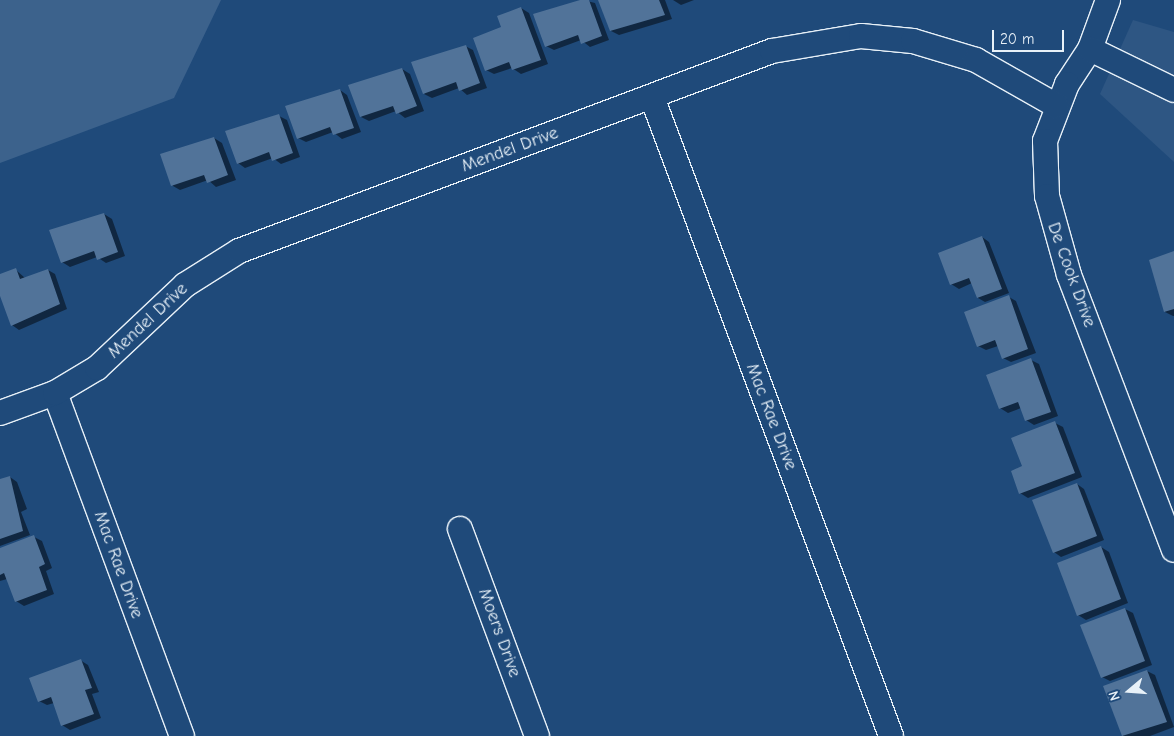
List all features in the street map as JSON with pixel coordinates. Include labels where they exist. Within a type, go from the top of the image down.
[{"type":"street","name":"De Cook Drive","points":[[1108,0],[1090,49],[1057,106],[1045,141],[1050,216],[1174,550]]},
{"type":"street","name":"Mendel Drive","points":[[0,413],[55,393],[97,368],[186,286],[239,251],[772,52],[861,36],[912,41],[976,60],[1057,106]]},
{"type":"street","points":[[1090,49],[1174,90]]},
{"type":"street","name":"Mac Rae Drive","points":[[652,97],[891,736]]},
{"type":"street","name":"Mac Rae Drive","points":[[55,393],[182,736]]},
{"type":"street","name":"Moers Drive","points":[[460,529],[538,736]]},
{"type":"shaded area","points":[[0,0],[221,0],[174,98],[0,163]]},
{"type":"shaded area","points":[[1133,20],[1174,32],[1174,162],[1100,94]]},
{"type":"building","points":[[580,0],[589,0],[602,36],[581,44],[578,35],[545,47],[533,14]]},
{"type":"building","points":[[598,0],[659,0],[665,15],[610,31]]},
{"type":"building","points":[[521,7],[541,60],[512,70],[509,62],[485,71],[473,38],[501,27],[497,16]]},
{"type":"building","points":[[466,45],[480,83],[459,91],[456,82],[423,94],[411,62]]},
{"type":"building","points":[[402,68],[417,106],[396,114],[393,106],[360,117],[348,85]]},
{"type":"building","points":[[340,89],[354,128],[333,135],[330,127],[297,139],[285,106]]},
{"type":"building","points":[[279,114],[293,153],[272,161],[269,152],[237,164],[225,131]]},
{"type":"building","points":[[214,137],[228,175],[207,183],[204,175],[171,186],[160,154]]},
{"type":"building","points":[[104,213],[118,252],[97,260],[94,251],[61,263],[49,230]]},
{"type":"building","points":[[982,236],[1002,289],[977,298],[969,278],[950,285],[938,253]]},
{"type":"building","points":[[1174,251],[1174,309],[1164,312],[1149,260]]},
{"type":"building","points":[[16,268],[20,279],[48,269],[60,304],[11,326],[0,296],[0,274]]},
{"type":"building","points":[[1009,295],[1028,349],[1002,359],[995,340],[977,347],[964,312]]},
{"type":"building","points":[[1031,358],[1051,412],[1025,421],[1018,402],[999,409],[986,375]]},
{"type":"building","points":[[1055,421],[1075,473],[1019,494],[1011,471],[1022,466],[1011,438]]},
{"type":"building","points":[[10,476],[23,531],[0,539],[0,479]]},
{"type":"building","points":[[1077,483],[1097,536],[1053,553],[1032,500]]},
{"type":"building","points":[[34,535],[45,564],[39,567],[47,590],[15,602],[4,573],[0,575],[0,548]]},
{"type":"building","points":[[1101,546],[1121,599],[1077,616],[1057,563]]},
{"type":"building","points":[[1125,608],[1145,661],[1101,678],[1080,625]]},
{"type":"building","points":[[81,659],[92,688],[85,690],[94,714],[61,726],[51,697],[38,702],[29,678]]},
{"type":"building","points":[[1147,670],[1167,722],[1122,736],[1103,686]]}]
